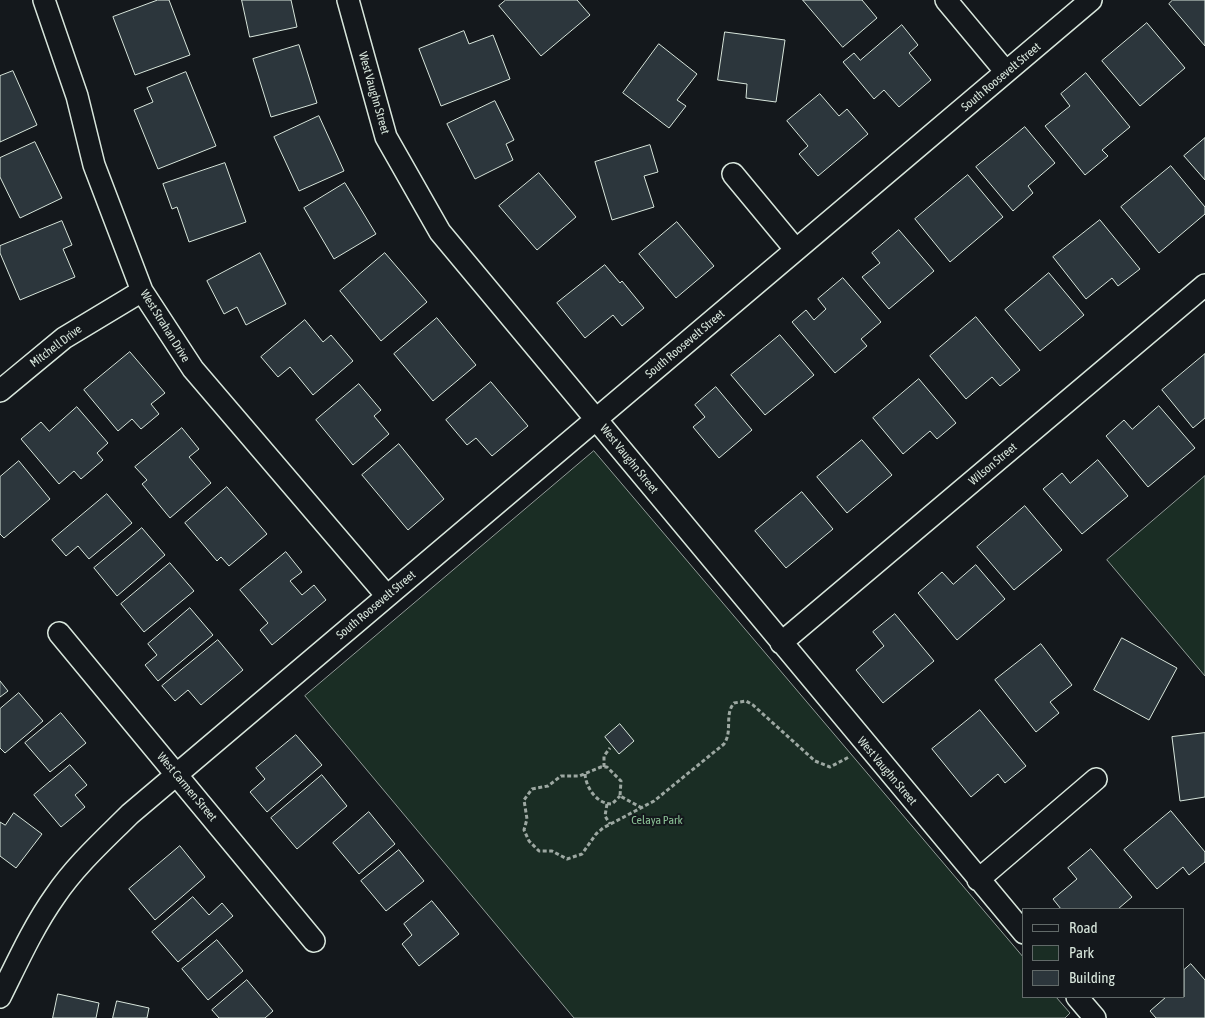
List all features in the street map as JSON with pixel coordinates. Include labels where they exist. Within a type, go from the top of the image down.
[{"type":"street","name":"West Strahan Drive","points":[[44,0],[77,96],[94,165],[142,291],[193,369],[387,596]]},
{"type":"street","name":"West Vaughn Street","points":[[348,0],[386,137],[440,232],[1022,931]]},
{"type":"street","points":[[946,0],[1006,72]]},
{"type":"street","name":"South Roosevelt Street","points":[[0,997],[32,933],[54,897],[79,865],[130,814],[1091,0]]},
{"type":"street","points":[[733,174],[796,250]]},
{"type":"street","name":"Wilson Street","points":[[781,643],[1205,285]]},
{"type":"street","name":"Mitchell Drive","points":[[0,391],[64,338],[142,291]]},
{"type":"street","name":"West Carmen Street","points":[[59,633],[314,941]]},
{"type":"street","points":[[978,880],[1096,779]]},
{"type":"street","points":[[1078,998],[1095,1018]]},
{"type":"path","points":[[585,774],[585,780],[593,795],[607,804],[612,804],[620,796],[621,782],[607,767],[585,774],[561,776],[548,786],[532,789],[524,800],[528,819],[524,830],[525,835],[539,851],[552,850],[567,858],[582,854],[596,834],[610,824],[654,801],[724,744],[730,732],[729,712],[734,703],[746,701],[753,705],[815,761],[825,766],[830,767],[842,763],[865,744]]},
{"type":"path","points":[[604,767],[604,756],[610,748]]},
{"type":"path","points":[[620,796],[642,808]]},
{"type":"path","points":[[607,804],[605,816],[610,824]]},
{"type":"green space","name":"Celaya Park","points":[[594,451],[1022,956],[1022,998],[1057,998],[1070,1013],[1065,1018],[574,1018],[305,696]]},
{"type":"green space","points":[[1205,476],[1205,676],[1107,560]]},
{"type":"building","points":[[158,0],[169,0],[190,55],[135,75],[113,17]]},
{"type":"building","points":[[242,0],[291,0],[297,27],[250,37]]},
{"type":"building","points":[[506,0],[577,0],[590,15],[541,56],[499,6]]},
{"type":"building","points":[[803,0],[862,0],[877,18],[843,47]]},
{"type":"building","points":[[1173,0],[1205,0],[1205,46],[1169,4]]},
{"type":"building","points":[[1147,23],[1185,68],[1140,106],[1102,61]]},
{"type":"building","points":[[902,25],[918,45],[909,53],[931,80],[899,107],[884,90],[874,99],[843,62],[854,53],[860,60]]},
{"type":"building","points":[[464,31],[469,44],[493,35],[510,79],[441,106],[419,49]]},
{"type":"building","points":[[725,32],[785,40],[776,102],[746,98],[747,84],[718,80]]},
{"type":"building","points":[[659,44],[697,74],[677,100],[686,106],[669,128],[623,93]]},
{"type":"building","points":[[299,45],[317,103],[271,117],[253,59]]},
{"type":"building","points":[[13,71],[37,125],[0,142],[0,76]]},
{"type":"building","points":[[186,72],[216,146],[158,169],[134,110],[153,102],[147,88]]},
{"type":"building","points":[[1086,73],[1130,127],[1102,150],[1108,156],[1085,175],[1045,126],[1070,106],[1061,94]]},
{"type":"building","points":[[820,94],[839,116],[847,109],[868,134],[818,176],[799,154],[808,146],[787,121]]},
{"type":"building","points":[[495,101],[514,140],[506,144],[513,160],[475,179],[447,124]]},
{"type":"building","points":[[319,116],[344,171],[299,191],[274,137]]},
{"type":"building","points":[[1025,127],[1055,163],[1028,186],[1033,193],[1013,211],[976,167]]},
{"type":"building","points":[[1205,138],[1205,180],[1184,156]]},
{"type":"building","points":[[35,142],[62,198],[20,218],[0,177],[0,158]]},
{"type":"building","points":[[650,145],[658,172],[644,176],[654,207],[612,220],[595,162]]},
{"type":"building","points":[[225,163],[246,222],[189,242],[177,207],[172,209],[163,184]]},
{"type":"building","points":[[1171,166],[1205,207],[1205,214],[1159,253],[1121,207]]},
{"type":"building","points":[[539,173],[576,217],[537,250],[499,206]]},
{"type":"building","points":[[968,175],[1003,217],[950,262],[915,219]]},
{"type":"building","points":[[345,183],[376,234],[334,259],[304,208]]},
{"type":"building","points":[[1100,220],[1140,269],[1118,286],[1112,278],[1086,299],[1053,257]]},
{"type":"building","points":[[62,221],[72,245],[63,249],[75,277],[20,300],[0,253],[0,246]]},
{"type":"building","points":[[677,222],[714,266],[676,298],[639,254]]},
{"type":"building","points":[[899,230],[934,271],[889,309],[862,277],[880,263],[872,253]]},
{"type":"building","points":[[260,253],[286,304],[246,325],[237,307],[224,314],[207,281]]},
{"type":"building","points":[[385,253],[427,302],[381,341],[340,291]]},
{"type":"building","points":[[605,265],[620,283],[622,281],[644,308],[622,326],[613,315],[585,338],[557,303]]},
{"type":"building","points":[[1049,273],[1084,315],[1040,351],[1005,310]]},
{"type":"building","points":[[843,278],[881,322],[861,339],[867,346],[835,373],[792,322],[806,310],[814,320],[826,309],[818,299]]},
{"type":"building","points":[[976,317],[1020,370],[1000,386],[992,377],[966,399],[930,356]]},
{"type":"building","points":[[437,318],[476,365],[433,401],[394,354]]},
{"type":"building","points":[[305,320],[323,342],[331,335],[353,361],[313,395],[290,367],[278,377],[261,357]]},
{"type":"building","points":[[780,335],[814,375],[765,415],[731,375]]},
{"type":"building","points":[[130,352],[165,393],[151,404],[159,414],[141,429],[132,419],[118,431],[84,390]]},
{"type":"building","points":[[1205,354],[1205,418],[1193,428],[1162,390]]},
{"type":"building","points":[[919,379],[956,423],[937,439],[930,431],[903,454],[873,418]]},
{"type":"building","points":[[491,382],[528,426],[492,456],[476,438],[467,445],[446,420]]},
{"type":"building","points":[[359,384],[381,410],[374,416],[389,434],[353,465],[316,420]]},
{"type":"building","points":[[716,387],[752,430],[719,458],[693,427],[705,417],[695,405]]},
{"type":"building","points":[[1159,406],[1195,448],[1148,487],[1106,436],[1124,420],[1132,429]]},
{"type":"building","points":[[77,407],[108,443],[97,453],[103,460],[81,479],[74,471],[59,484],[21,439],[41,422],[49,431]]},
{"type":"building","points":[[182,428],[199,449],[189,457],[211,483],[170,518],[142,484],[147,480],[135,467]]},
{"type":"building","points":[[862,440],[892,475],[847,513],[817,477]]},
{"type":"building","points":[[399,444],[444,499],[408,530],[362,475]]},
{"type":"building","points":[[1098,460],[1128,496],[1082,534],[1043,489],[1062,473],[1070,483]]},
{"type":"building","points":[[19,461],[50,499],[4,538],[0,534],[0,477]]},
{"type":"building","points":[[227,487],[267,534],[229,566],[221,557],[217,561],[185,523]]},
{"type":"building","points":[[802,492],[833,529],[786,568],[755,531]]},
{"type":"building","points":[[107,494],[132,523],[89,559],[78,546],[66,556],[52,540]]},
{"type":"building","points":[[1025,506],[1062,550],[1014,590],[977,547]]},
{"type":"building","points":[[142,528],[165,555],[117,596],[94,568]]},
{"type":"building","points":[[286,552],[302,572],[290,581],[302,595],[314,585],[326,600],[272,645],[260,630],[268,623],[240,590]]},
{"type":"building","points":[[170,563],[194,591],[144,632],[121,604]]},
{"type":"building","points":[[976,565],[1005,599],[957,640],[918,593],[942,572],[953,584]]},
{"type":"building","points":[[190,608],[213,635],[158,681],[145,665],[157,655],[148,644]]},
{"type":"building","points":[[895,614],[934,661],[883,703],[856,670],[884,646],[873,632]]},
{"type":"building","points":[[1122,638],[1177,668],[1149,720],[1094,690]]},
{"type":"building","points":[[218,640],[243,670],[201,705],[188,690],[175,701],[162,686]]},
{"type":"building","points":[[1041,644],[1072,685],[1050,702],[1059,713],[1036,732],[995,680]]},
{"type":"building","points":[[0,681],[8,691],[0,697]]},
{"type":"building","points":[[19,693],[43,721],[5,753],[0,748],[0,709]]},
{"type":"building","points":[[980,710],[1026,766],[1005,783],[998,774],[971,797],[932,749]]},
{"type":"building","points":[[61,713],[86,743],[50,772],[25,743]]},
{"type":"building","points":[[620,724],[634,741],[619,754],[605,737]]},
{"type":"building","points":[[1205,733],[1205,797],[1180,801],[1172,737]]},
{"type":"building","points":[[296,735],[322,765],[267,812],[250,792],[265,779],[256,768]]},
{"type":"building","points":[[70,765],[87,785],[75,795],[85,807],[61,827],[34,795]]},
{"type":"building","points":[[322,775],[347,806],[297,849],[271,818]]},
{"type":"building","points":[[1171,811],[1205,852],[1205,862],[1189,875],[1183,867],[1157,889],[1124,850]]},
{"type":"building","points":[[369,812],[395,844],[359,874],[333,843]]},
{"type":"building","points":[[14,813],[42,834],[16,868],[0,856],[0,822],[5,825]]},
{"type":"building","points":[[180,846],[205,877],[155,920],[129,889]]},
{"type":"building","points":[[1091,849],[1132,897],[1119,908],[1060,908],[1053,899],[1077,879],[1068,868]]},
{"type":"building","points":[[399,850],[424,881],[386,911],[361,881]]},
{"type":"building","points":[[193,897],[209,915],[222,903],[233,916],[178,962],[152,932]]},
{"type":"building","points":[[432,901],[459,934],[419,966],[402,944],[412,935],[404,924]]},
{"type":"building","points":[[217,940],[243,971],[208,1000],[182,969]]},
{"type":"building","points":[[1191,964],[1205,980],[1205,1018],[1156,1018],[1150,1011],[1165,998],[1185,998],[1185,969]]},
{"type":"building","points":[[247,980],[273,1011],[265,1018],[219,1018],[212,1010]]},
{"type":"building","points":[[58,994],[99,1003],[96,1018],[53,1018]]},
{"type":"building","points":[[117,1001],[149,1008],[147,1018],[113,1018]]}]
